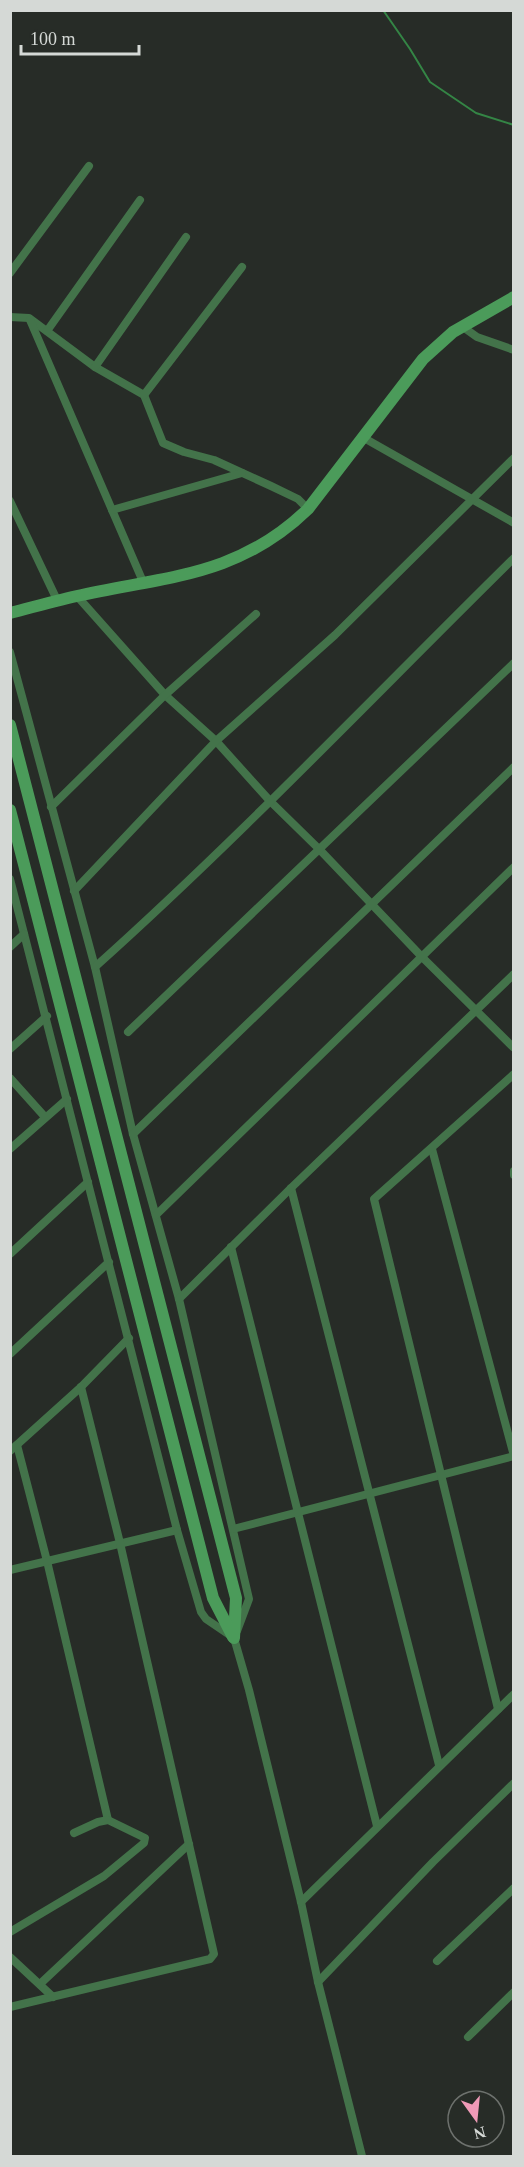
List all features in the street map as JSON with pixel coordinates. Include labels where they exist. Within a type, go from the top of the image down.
[{"type":"street","points":[[10,273],[88,166]]},
{"type":"street","points":[[47,332],[140,200]]},
{"type":"street","points":[[95,367],[186,237]]},
{"type":"street","points":[[144,395],[242,267]]},
{"type":"street","points":[[10,613],[77,596],[144,584],[221,566],[255,550],[290,527],[308,510],[423,359],[453,332],[513,297]]},
{"type":"street","points":[[10,317],[29,318],[95,367],[144,395],[163,443],[184,452],[214,460],[298,500],[308,510]]},
{"type":"street","points":[[29,318],[144,584]]},
{"type":"street","points":[[463,327],[477,337],[513,350]]},
{"type":"street","points":[[364,438],[513,523]]},
{"type":"street","points":[[74,891],[216,741],[335,635],[513,458]]},
{"type":"street","points":[[112,510],[242,473]]},
{"type":"street","points":[[10,501],[58,602]]},
{"type":"street","points":[[95,967],[137,930],[270,801],[513,558]]},
{"type":"street","points":[[77,596],[165,695],[216,741],[270,801],[513,1048]]},
{"type":"street","points":[[51,807],[165,695],[256,614]]},
{"type":"street","points":[[10,652],[95,967],[133,1134],[179,1299],[249,1599],[234,1638]]},
{"type":"street","points":[[128,1032],[513,663]]},
{"type":"street","points":[[10,725],[236,1599],[234,1638]]},
{"type":"street","points":[[133,1134],[513,767]]},
{"type":"street","points":[[10,810],[213,1598],[234,1638],[261,1736],[318,1982],[362,2157]]},
{"type":"street","points":[[156,1215],[513,867]]},
{"type":"street","points":[[10,879],[177,1530],[201,1612],[206,1619],[234,1638]]},
{"type":"street","points":[[10,947],[24,934]]},
{"type":"street","points":[[179,1299],[513,974]]},
{"type":"street","points":[[10,1049],[47,1016]]},
{"type":"street","points":[[498,1708],[374,1199],[513,1074]]},
{"type":"street","points":[[10,1078],[45,1117]]},
{"type":"street","points":[[10,1149],[67,1099]]},
{"type":"street","points":[[233,1529],[513,1456],[432,1149]]},
{"type":"street","points":[[10,1254],[88,1182]]},
{"type":"street","points":[[291,1188],[439,1765]]},
{"type":"street","points":[[231,1247],[377,1826]]},
{"type":"street","points":[[10,1354],[109,1263]]},
{"type":"street","points":[[108,1820],[47,1561],[14,1448],[81,1387],[129,1338]]},
{"type":"street","points":[[10,2007],[210,1959],[214,1954],[120,1543],[81,1387]]},
{"type":"street","points":[[10,1570],[177,1530]]},
{"type":"street","points":[[301,1902],[513,1694]]},
{"type":"street","points":[[318,1982],[513,1784]]},
{"type":"street","points":[[10,1932],[104,1876],[144,1843],[145,1838],[108,1820],[74,1833]]},
{"type":"street","points":[[40,1984],[189,1844]]},
{"type":"street","points":[[437,1961],[513,1888]]},
{"type":"street","points":[[10,1957],[53,1997]]},
{"type":"street","points":[[468,2037],[513,1992]]},
{"type":"waterway","points":[[383,10],[430,82],[476,113],[514,125]]}]
